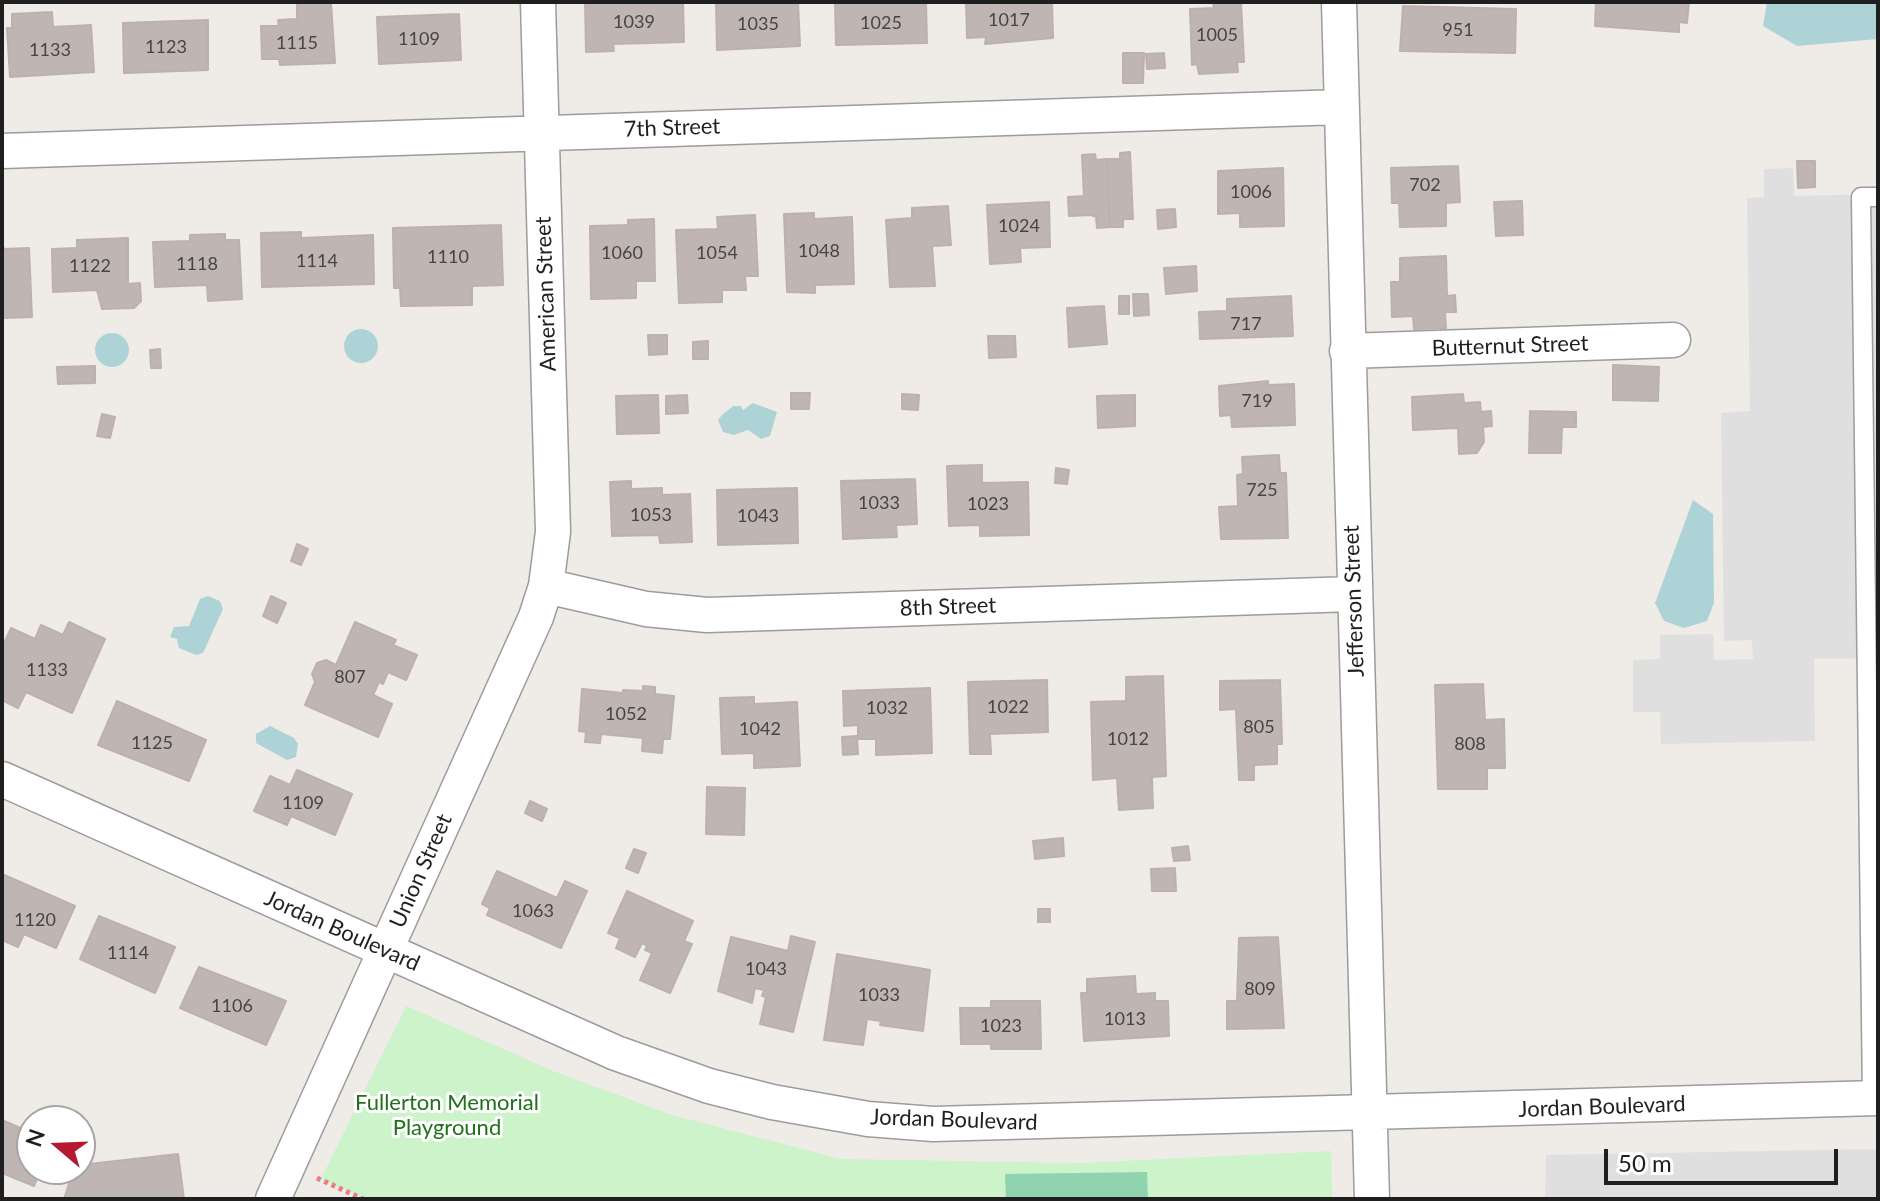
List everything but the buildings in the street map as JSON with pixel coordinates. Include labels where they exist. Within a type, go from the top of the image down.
[{"type":"street","name":"American Street","points":[[538,2],[553,532],[546,586]]},
{"type":"street","name":"Jefferson Street","points":[[1339,2],[1372,1199]]},
{"type":"street","name":"7th Street","points":[[2,151],[1341,107]]},
{"type":"street","name":"Butternut Street","points":[[1347,351],[1673,340]]},
{"type":"street","name":"8th Street","points":[[546,586],[646,609],[707,615],[1353,594]]},
{"type":"street","name":"Union Street","points":[[273,1199],[536,617],[546,586]]},
{"type":"street","name":"Jordan Boulevard","points":[[2,779],[616,1053],[709,1086],[772,1102],[868,1119],[933,1124],[1013,1124],[1875,1098]]},
{"type":"lane","points":[[1875,1098],[1872,506],[1861,197],[1878,197]]},
{"type":"path","points":[[312,1176],[363,1199]]},
{"type":"green space","name":"Fullerton Memorial Playground","points":[[406,1006],[553,1071],[672,1115],[841,1159],[1080,1163],[1331,1151],[1332,1199],[366,1199],[321,1179]]},
{"type":"green space","points":[[1147,1172],[1148,1199],[1006,1199],[1005,1174]]},
{"type":"shaded area","points":[[1793,168],[1794,196],[1878,194],[1878,658],[1814,659],[1815,741],[1661,744],[1660,712],[1633,712],[1633,660],[1660,659],[1660,635],[1713,634],[1714,660],[1753,659],[1752,640],[1724,641],[1721,413],[1750,411],[1747,198],[1764,197],[1764,169]]},
{"type":"shaded area","points":[[1878,1149],[1878,1199],[1545,1199],[1546,1155]]},
{"type":"water","points":[[1767,2],[1878,2],[1878,39],[1797,46],[1763,26]]},
{"type":"water","points":[[361,329],[373,334],[378,346],[373,358],[361,363],[349,358],[344,346],[349,334]]},
{"type":"water","points":[[112,333],[124,338],[129,350],[124,362],[112,367],[100,362],[95,350],[100,338]]},
{"type":"water","points":[[753,403],[777,412],[770,436],[761,439],[748,430],[734,435],[723,432],[718,420],[722,415],[733,406],[741,406],[743,410]]},
{"type":"water","points":[[1693,500],[1713,514],[1714,603],[1707,621],[1684,628],[1664,621],[1655,603]]},
{"type":"water","points":[[208,596],[220,601],[223,609],[203,653],[196,655],[179,648],[177,639],[170,637],[174,627],[189,626],[200,599]]},
{"type":"water","points":[[270,726],[294,738],[298,744],[296,757],[287,760],[256,743],[256,734]]}]
